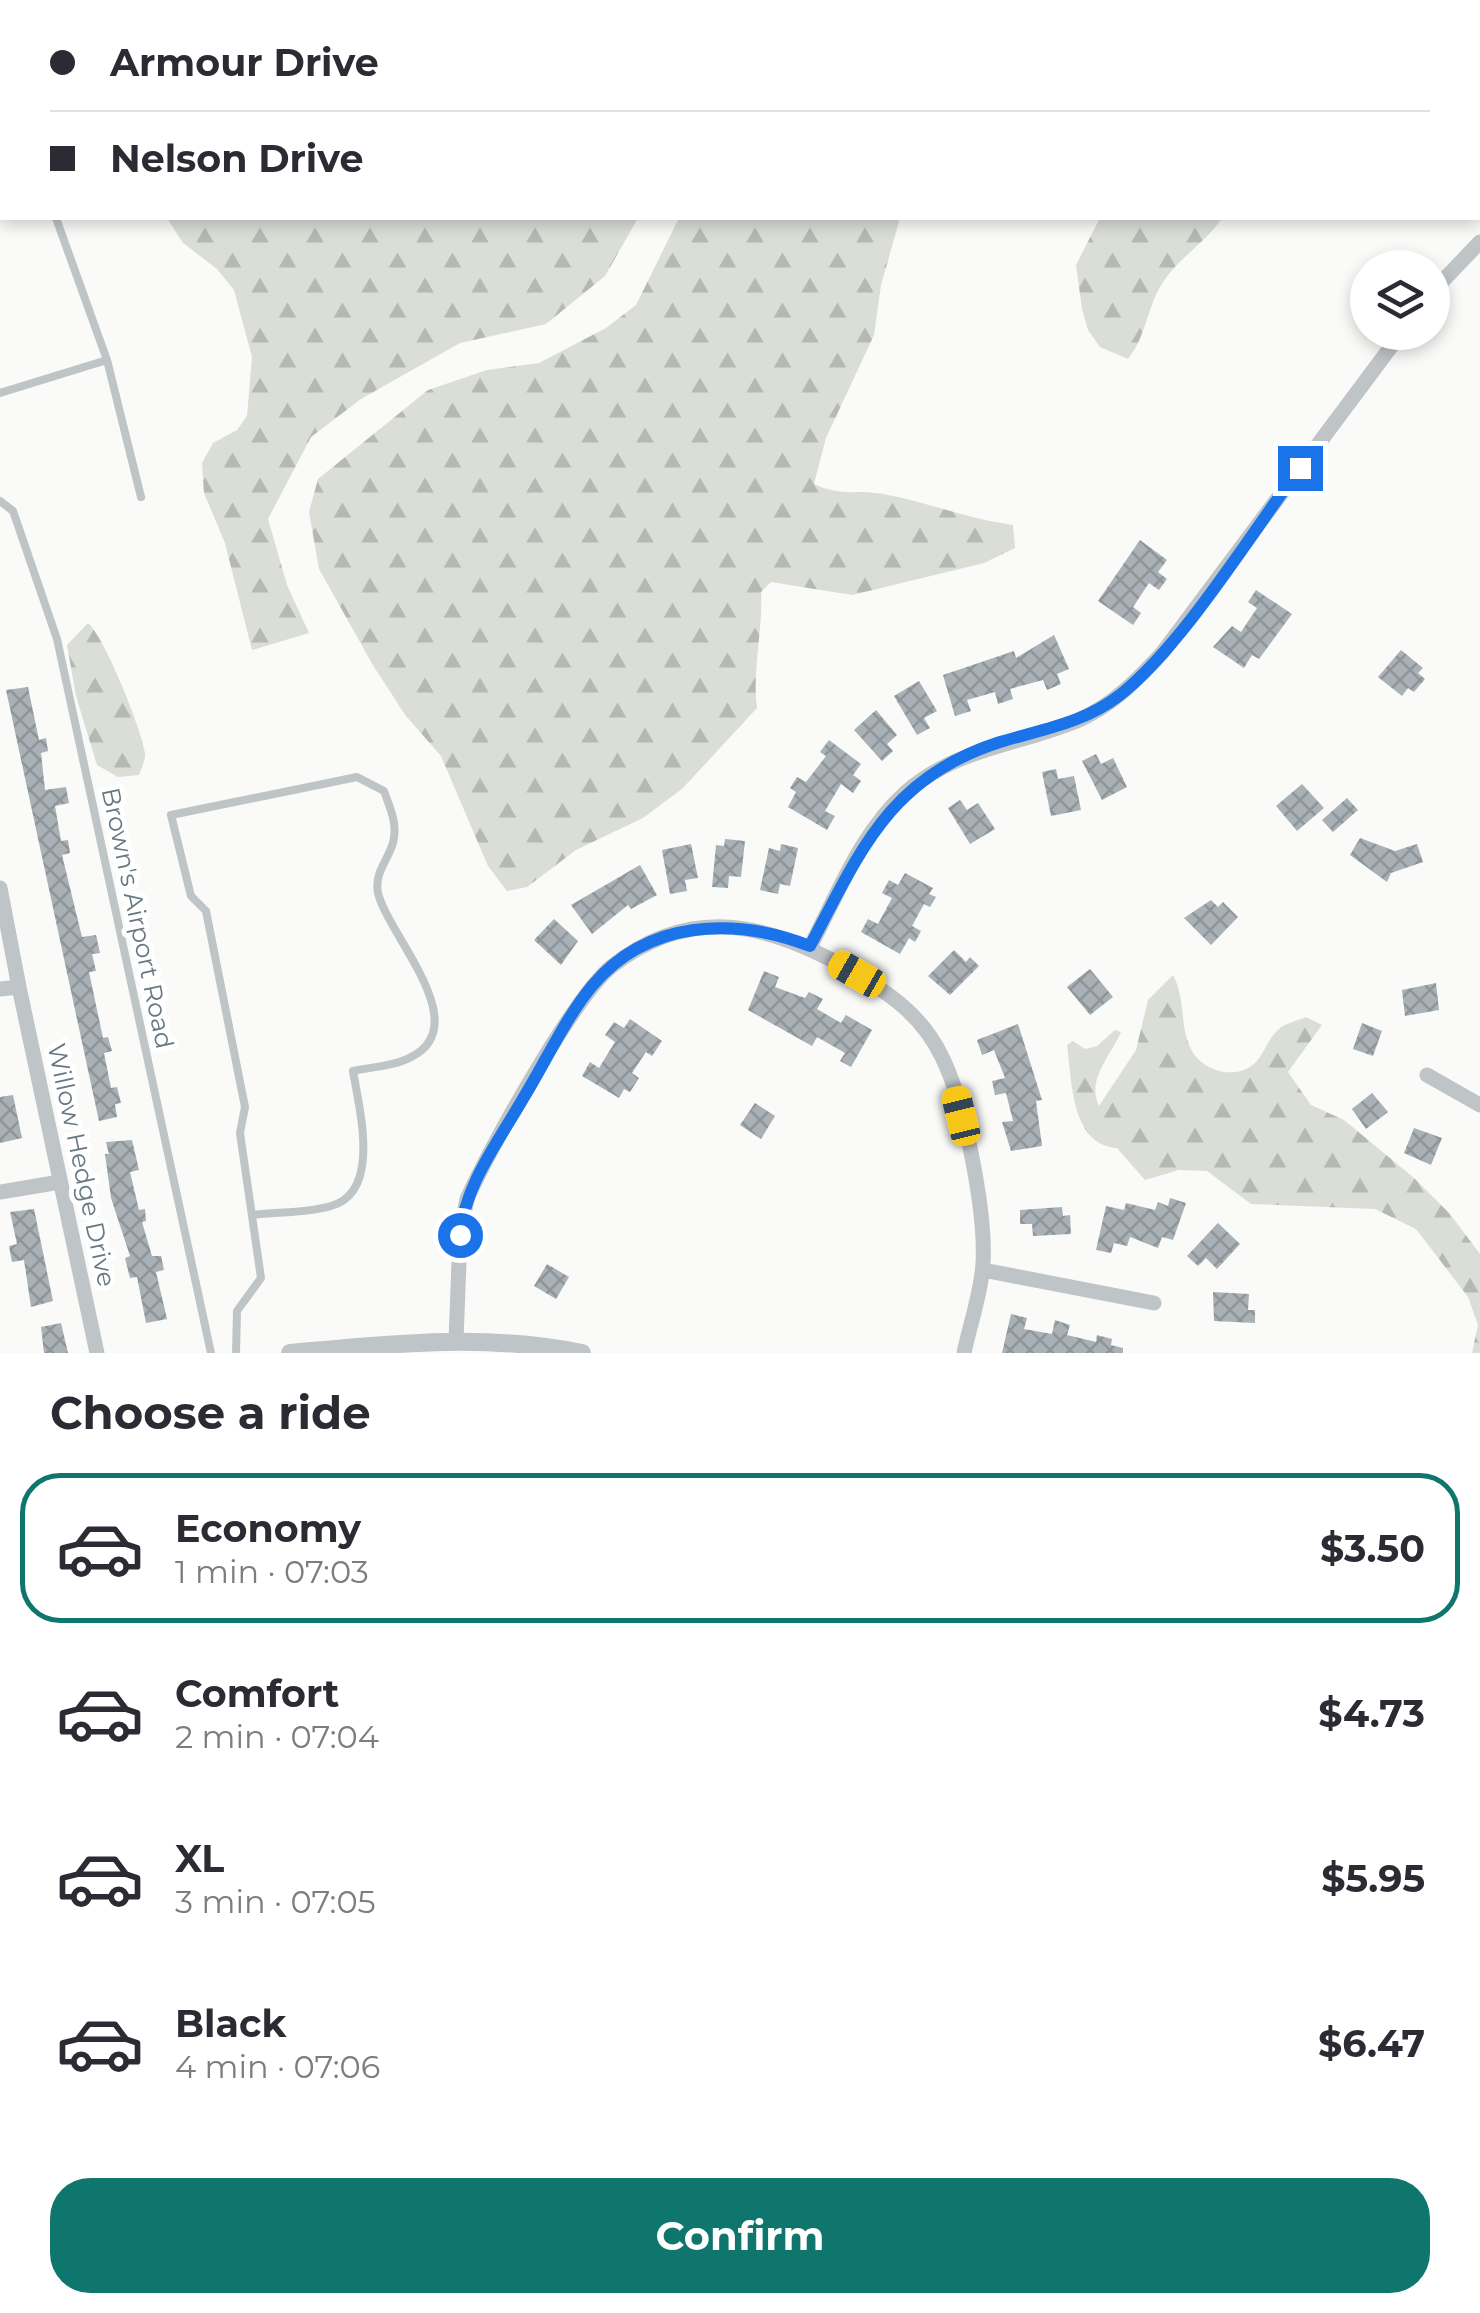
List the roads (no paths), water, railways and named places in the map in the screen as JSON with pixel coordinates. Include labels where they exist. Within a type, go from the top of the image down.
[{"type":"street","points":[[1450,273],[1480,242]]},
{"type":"street","points":[[810,946],[868,836],[906,792],[938,769],[979,749],[1082,718],[1136,682],[1163,652],[1389,350]]},
{"type":"street","name":"Willow Hedge Drive","points":[[0,888],[97,1353]]},
{"type":"street","points":[[456,1340],[460,1235],[467,1199],[580,1003],[600,978],[650,943],[698,928],[758,930],[810,946],[908,1009],[944,1060],[961,1116],[980,1210],[982,1270],[964,1353]]},
{"type":"street","points":[[0,989],[19,987]]},
{"type":"street","points":[[1426,1075],[1480,1105]]},
{"type":"street","points":[[0,1192],[60,1182]]},
{"type":"street","points":[[982,1270],[1154,1304]]},
{"type":"street","points":[[290,1353],[456,1340],[517,1342],[582,1353]]},
{"type":"lane","points":[[57,220],[107,360],[141,497]]},
{"type":"lane","points":[[0,393],[107,360]]},
{"type":"lane","name":"Brown's Airport Road","points":[[0,502],[13,512],[57,639],[211,1353]]},
{"type":"lane","points":[[236,1353],[237,1311],[261,1278],[240,1133],[245,1107],[206,910],[191,896],[172,814],[357,777],[384,791],[395,822],[392,844],[380,868],[378,893],[435,1008],[432,1034],[408,1059],[353,1072],[366,1155],[347,1197],[334,1206],[253,1214]]}]
